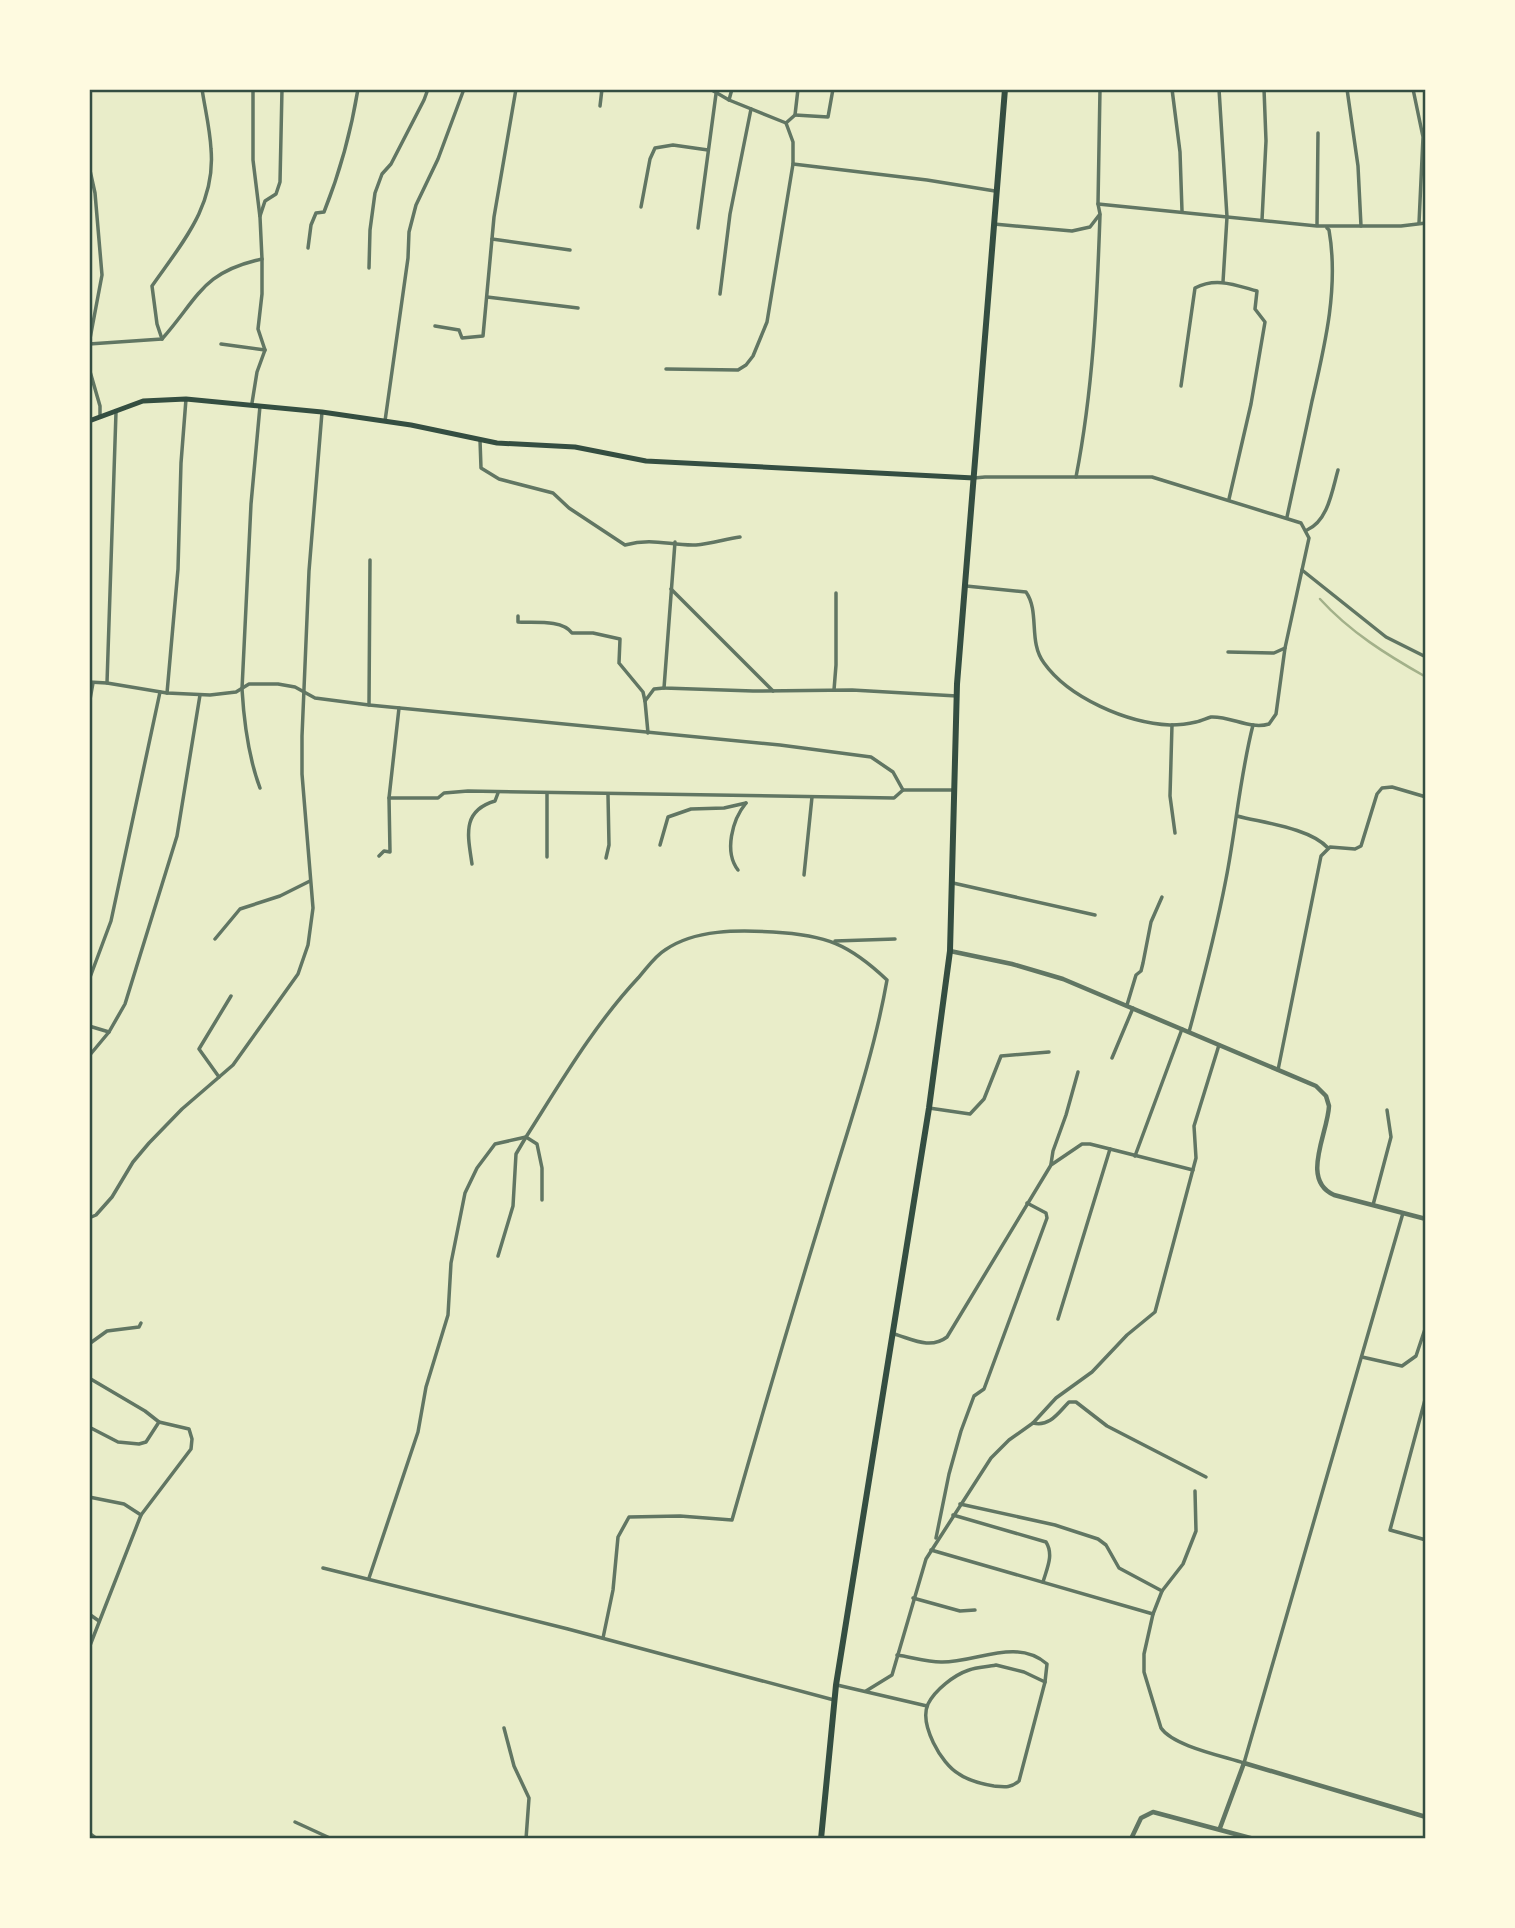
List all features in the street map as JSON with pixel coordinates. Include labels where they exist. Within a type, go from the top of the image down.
[{"type":"main road","points":[[821,1839],[836,1685],[929,1108],[950,951],[957,696],[1005,89]]},
{"type":"main road","points":[[89,421],[143,401],[186,399],[252,403],[385,421],[480,440],[575,447],[631,459],[974,478]]},
{"type":"street","points":[[162,339],[157,324],[152,286],[200,217],[208,189],[212,151],[202,89]]},
{"type":"street","points":[[252,403],[257,372],[265,350],[258,329],[262,259],[253,160],[253,89]]},
{"type":"street","points":[[260,217],[265,201],[276,194],[280,181],[282,89]]},
{"type":"street","points":[[308,248],[311,225],[316,213],[324,212],[335,186],[351,133],[358,89]]},
{"type":"street","points":[[369,268],[375,193],[382,174],[391,164],[425,100],[428,89]]},
{"type":"street","points":[[385,421],[410,232],[416,205],[438,159],[464,89]]},
{"type":"street","points":[[435,326],[459,330],[462,338],[483,336],[492,239],[516,89]]},
{"type":"street","points":[[600,106],[602,89]]},
{"type":"street","points":[[666,369],[738,370],[753,356],[767,322],[793,164],[793,142],[786,123],[709,89]]},
{"type":"street","points":[[729,100],[732,89]]},
{"type":"street","points":[[786,123],[795,115],[798,89]]},
{"type":"street","points":[[795,115],[828,117],[833,89]]},
{"type":"street","points":[[1076,477],[1086,427],[1097,316],[1100,89]]},
{"type":"street","points":[[1172,89],[1181,152],[1182,211]]},
{"type":"street","points":[[1219,89],[1227,217],[1223,282]]},
{"type":"street","points":[[1262,221],[1266,141],[1264,89]]},
{"type":"street","points":[[1347,89],[1358,166],[1360,226]]},
{"type":"street","points":[[1413,89],[1423,137],[1419,223]]},
{"type":"street","points":[[698,228],[716,94]]},
{"type":"street","points":[[720,293],[730,214],[751,108]]},
{"type":"street","points":[[1317,226],[1318,133]]},
{"type":"street","points":[[641,207],[650,159],[655,148],[673,145],[708,150]]},
{"type":"street","points":[[793,164],[997,191]]},
{"type":"street","points":[[89,166],[95,194],[102,275],[92,312],[89,344],[162,339],[204,285],[237,264],[262,259]]},
{"type":"street","points":[[1098,204],[1325,227],[1426,223]]},
{"type":"street","points":[[994,224],[1072,231],[1090,227],[1100,214]]},
{"type":"street","points":[[1287,517],[1321,359],[1334,278],[1329,230],[1325,227]]},
{"type":"street","points":[[492,239],[570,250]]},
{"type":"street","points":[[1181,386],[1195,288],[1206,282],[1223,282],[1257,290],[1255,309],[1265,323],[1251,404],[1228,500]]},
{"type":"street","points":[[487,297],[578,308]]},
{"type":"street","points":[[220,344],[265,350]]},
{"type":"street","points":[[89,368],[100,406],[100,416]]},
{"type":"street","points":[[167,693],[178,569],[186,399]]},
{"type":"street","points":[[260,404],[250,504],[242,689],[243,716],[251,764],[260,788]]},
{"type":"street","points":[[107,683],[116,410]]},
{"type":"street","points":[[89,1218],[96,1215],[112,1198],[133,1162],[149,1143],[182,1109],[233,1065],[298,974],[311,925],[302,774],[309,571],[322,412]]},
{"type":"street","points":[[480,440],[481,468],[499,479],[553,493],[569,508],[625,545],[641,541],[696,545],[740,537]]},
{"type":"street","points":[[1307,530],[1316,526],[1327,508],[1338,470]]},
{"type":"street","points":[[966,586],[1026,592],[1031,599],[1035,645],[1042,661],[1084,699],[1122,715],[1172,725],[1195,723],[1211,717],[1267,725],[1275,718],[1285,648],[1309,538],[1301,523],[1287,517],[1152,477],[974,478]]},
{"type":"street","points":[[664,688],[674,542]]},
{"type":"street","points":[[369,705],[370,560]]},
{"type":"street","points":[[1302,570],[1386,637],[1426,657]]},
{"type":"street","points":[[671,589],[773,691]]},
{"type":"street","points":[[834,690],[836,593]]},
{"type":"street","points":[[518,616],[517,622],[559,625],[568,628],[572,633],[614,635],[620,639],[619,663],[643,692],[649,733]]},
{"type":"street","points":[[1228,652],[1274,653],[1285,648]]},
{"type":"street","points":[[89,705],[91,682],[200,695],[225,694],[249,684],[269,683],[295,687],[315,698],[369,705],[780,745],[871,757],[893,772],[903,790]]},
{"type":"street","points":[[645,701],[654,689],[664,688],[834,690],[957,696]]},
{"type":"street","points":[[89,980],[111,921],[160,692]]},
{"type":"street","points":[[89,1056],[109,1032],[125,1004],[177,836],[200,695]]},
{"type":"street","points":[[379,856],[384,851],[390,852],[389,798],[399,708]]},
{"type":"street","points":[[1172,725],[1170,796],[1175,833]]},
{"type":"street","points":[[1189,1032],[1212,946],[1253,725]]},
{"type":"street","points":[[1237,816],[1305,833],[1322,841],[1328,848],[1360,848],[1377,794],[1382,788],[1426,797]]},
{"type":"street","points":[[389,798],[438,798],[443,793],[468,791],[894,798],[903,790],[953,790]]},
{"type":"street","points":[[472,864],[467,829],[471,818],[483,804],[495,801],[498,793]]},
{"type":"street","points":[[547,794],[547,856]]},
{"type":"street","points":[[606,858],[609,845],[608,795]]},
{"type":"street","points":[[738,870],[732,863],[732,831],[736,817],[753,797]]},
{"type":"street","points":[[804,875],[812,797]]},
{"type":"street","points":[[660,845],[668,817],[691,809],[724,808],[746,803]]},
{"type":"street","points":[[1278,1070],[1320,859],[1328,848]]},
{"type":"street","points":[[215,939],[240,909],[280,896],[310,881]]},
{"type":"street","points":[[953,883],[1095,915]]},
{"type":"street","points":[[1127,1005],[1136,975],[1141,971],[1151,922],[1162,897]]},
{"type":"street","points":[[498,1255],[513,1206],[516,1154],[600,1023],[665,950],[694,937],[739,930],[786,933],[833,941],[895,939]]},
{"type":"street","points":[[603,1638],[613,1590],[618,1537],[629,1517],[680,1516],[732,1520],[784,1338],[866,1071],[887,980],[862,956],[833,941]]},
{"type":"street","points":[[950,951],[1013,964],[1063,979],[1316,1086],[1327,1099],[1329,1109],[1317,1167],[1320,1185],[1334,1195],[1426,1219]]},
{"type":"street","points":[[219,1077],[198,1049],[231,996]]},
{"type":"street","points":[[1112,1058],[1133,1008]]},
{"type":"street","points":[[89,1026],[109,1032]]},
{"type":"street","points":[[1135,1156],[1182,1029]]},
{"type":"street","points":[[866,1690],[890,1678],[921,1572],[931,1550],[991,1458],[1009,1440],[1033,1423],[1056,1398],[1092,1372],[1132,1330],[1153,1315],[1193,1170],[1196,1153],[1194,1126],[1219,1045]]},
{"type":"street","points":[[929,1108],[970,1114],[984,1099],[1001,1056],[1049,1052]]},
{"type":"street","points":[[1051,1165],[1078,1073]]},
{"type":"street","points":[[1373,1205],[1391,1136],[1387,1110]]},
{"type":"street","points":[[369,1579],[418,1432],[426,1387],[448,1315],[451,1263],[465,1193],[477,1168],[495,1144],[526,1137],[537,1144],[542,1168],[542,1200]]},
{"type":"street","points":[[892,1334],[930,1345],[940,1343],[947,1337],[1051,1165],[1082,1144],[1193,1170]]},
{"type":"street","points":[[1058,1319],[1110,1149]]},
{"type":"street","points":[[935,1543],[961,1431],[974,1396],[984,1389],[1047,1217],[1046,1213],[1027,1203]]},
{"type":"street","points":[[1220,1828],[1244,1763],[1403,1213]]},
{"type":"street","points":[[89,1343],[107,1331],[139,1327],[141,1323]]},
{"type":"street","points":[[1362,1357],[1402,1366],[1416,1356],[1426,1326]]},
{"type":"street","points":[[89,1378],[159,1422],[189,1429],[192,1439],[191,1449],[141,1515],[89,1648]]},
{"type":"street","points":[[1426,1396],[1391,1530],[1426,1540]]},
{"type":"street","points":[[1033,1423],[1042,1425],[1049,1422],[1069,1402],[1076,1402],[1107,1426],[1206,1477]]},
{"type":"street","points":[[89,1427],[118,1442],[139,1444],[146,1442],[159,1422]]},
{"type":"street","points":[[1195,1491],[1196,1531],[1183,1564],[1162,1591],[1153,1614],[1144,1664],[1161,1728],[1165,1734],[1186,1744],[1244,1763],[1426,1816]]},
{"type":"street","points":[[89,1497],[124,1504],[141,1515]]},
{"type":"street","points":[[960,1504],[1055,1525],[1098,1539],[1106,1545],[1119,1568],[1162,1591]]},
{"type":"street","points":[[953,1515],[1046,1542],[1050,1556],[1043,1582]]},
{"type":"street","points":[[931,1550],[1153,1614]]},
{"type":"street","points":[[323,1568],[603,1638],[834,1700]]},
{"type":"street","points":[[913,1598],[960,1611],[975,1610]]},
{"type":"street","points":[[89,1614],[99,1621]]},
{"type":"street","points":[[897,1655],[941,1662],[1011,1651],[1039,1657],[1046,1664],[1045,1682],[1019,1780],[1014,1786],[1006,1788],[980,1783],[957,1774],[939,1754],[928,1730],[927,1706],[937,1692],[968,1670],[996,1665],[1024,1672],[1045,1682]]},
{"type":"street","points":[[836,1685],[927,1706]]},
{"type":"street","points":[[504,1728],[514,1766],[529,1798],[526,1839]]},
{"type":"street","points":[[1131,1839],[1141,1818],[1153,1811],[1254,1839]]},
{"type":"street","points":[[295,1822],[332,1839]]},
{"type":"street","points":[[89,1833],[97,1839]]},
{"type":"waterway","points":[[1320,599],[1370,642],[1426,677]]}]
